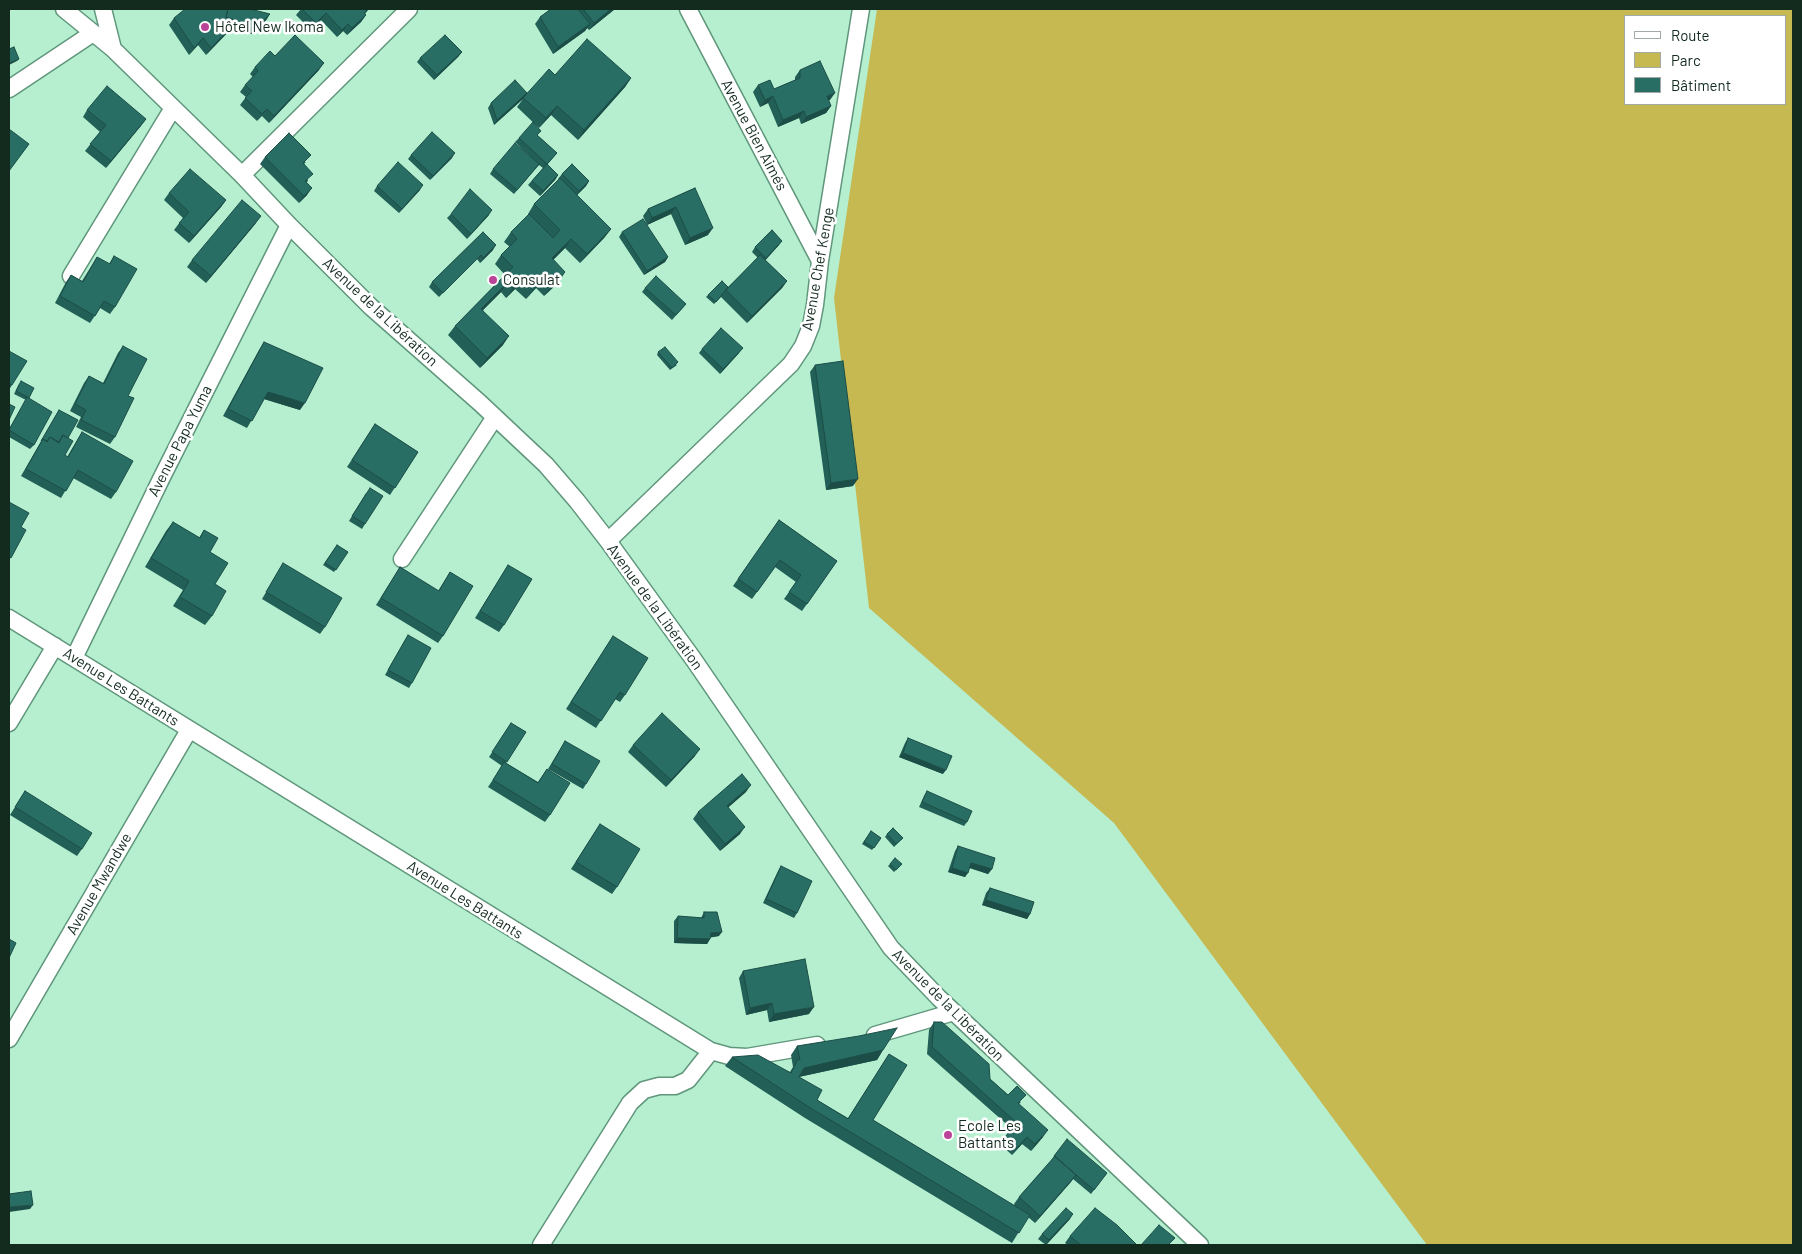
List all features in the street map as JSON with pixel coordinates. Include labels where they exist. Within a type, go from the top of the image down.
[{"type":"street","name":"Avenue de la Libération","points":[[64,9],[113,49],[242,175],[371,307],[546,465],[608,541],[694,660],[891,948],[913,973],[1200,1245]]},
{"type":"street","points":[[103,9],[113,49]]},
{"type":"street","points":[[242,175],[409,9]]},
{"type":"street","name":"Avenue Bien Aimés","points":[[688,9],[820,261]]},
{"type":"street","name":"Avenue Chef Kenge","points":[[608,541],[791,364],[803,346],[815,305],[820,261],[860,9]]},
{"type":"street","points":[[9,89],[93,33]]},
{"type":"street","points":[[70,276],[173,108]]},
{"type":"street","name":"Avenue Papa Yuma","points":[[74,658],[162,477],[289,225]]},
{"type":"street","points":[[402,559],[495,417]]},
{"type":"street","name":"Avenue Les Battants","points":[[9,618],[711,1051],[729,1056],[747,1057],[830,1043]]},
{"type":"street","points":[[9,723],[54,646]]},
{"type":"street","name":"Avenue Mwandwe","points":[[9,1039],[189,730]]},
{"type":"street","points":[[858,1038],[954,1012]]},
{"type":"street","points":[[541,1245],[630,1103],[644,1090],[659,1086],[675,1086],[688,1080],[711,1051]]},
{"type":"green space","points":[[877,9],[1793,9],[1793,1245],[1427,1245],[1114,823],[869,608],[834,298]]},
{"type":"building","points":[[185,9],[228,9],[226,17],[237,21],[211,48],[203,38],[194,48],[174,18]]},
{"type":"building","points":[[228,9],[250,9],[270,14],[255,29],[235,23],[237,21],[226,17]]},
{"type":"building","points":[[302,9],[368,9],[364,13],[366,15],[352,28],[348,24],[342,30],[326,13],[316,23]]},
{"type":"building","points":[[551,9],[578,9],[590,24],[558,47],[540,17]]},
{"type":"building","points":[[583,9],[611,9],[594,23]]},
{"type":"building","points":[[295,35],[324,63],[274,116],[267,109],[262,114],[245,98],[252,91],[245,85],[258,71],[255,67],[270,51],[275,56]]},
{"type":"building","points":[[445,35],[462,52],[437,75],[420,58]]},
{"type":"building","points":[[587,39],[631,78],[584,130],[557,106],[546,118],[523,98],[549,69],[555,75]]},
{"type":"building","points":[[14,47],[19,59],[9,63],[9,49]]},
{"type":"building","points":[[820,61],[835,93],[827,96],[831,106],[806,117],[804,111],[783,120],[773,96],[765,100],[758,85],[770,80],[774,89],[800,78],[800,70]]},
{"type":"building","points":[[515,80],[527,93],[497,120],[491,103]]},
{"type":"building","points":[[107,86],[146,119],[111,161],[90,144],[106,125],[87,110]]},
{"type":"building","points":[[533,122],[541,131],[537,135],[557,153],[547,164],[519,138]]},
{"type":"building","points":[[9,129],[29,144],[9,171]]},
{"type":"building","points":[[432,132],[455,153],[433,176],[411,155]]},
{"type":"building","points":[[289,133],[311,155],[303,163],[313,174],[305,181],[312,188],[304,196],[265,157]]},
{"type":"building","points":[[515,143],[539,164],[517,190],[493,169]]},
{"type":"building","points":[[398,162],[423,185],[402,209],[377,186]]},
{"type":"building","points":[[547,164],[558,175],[543,191],[532,181]]},
{"type":"building","points":[[572,164],[589,181],[579,191],[562,174]]},
{"type":"building","points":[[190,169],[226,200],[194,236],[179,223],[189,212],[169,193]]},
{"type":"building","points":[[560,178],[611,229],[587,254],[571,239],[552,258],[565,272],[551,287],[543,279],[533,290],[522,279],[513,288],[507,283],[481,309],[509,336],[487,358],[455,326],[513,267],[501,255],[517,239],[511,232],[529,214],[553,238],[560,230],[534,204]]},
{"type":"building","points":[[695,188],[713,228],[690,238],[676,207],[652,218],[648,209]]},
{"type":"building","points":[[470,189],[492,210],[471,234],[451,214]]},
{"type":"building","points":[[242,200],[261,216],[211,276],[192,260]]},
{"type":"building","points":[[643,219],[668,257],[647,271],[622,232]]},
{"type":"building","points":[[772,230],[782,241],[766,258],[755,247]]},
{"type":"building","points":[[483,232],[496,245],[483,258],[481,255],[443,293],[432,282]]},
{"type":"building","points":[[760,255],[787,281],[752,316],[726,290]]},
{"type":"building","points":[[114,256],[137,269],[115,307],[104,301],[95,316],[60,296],[71,275],[83,282],[97,257],[110,264]]},
{"type":"building","points":[[656,276],[686,304],[676,315],[645,288]]},
{"type":"building","points":[[722,281],[728,287],[716,302],[708,295]]},
{"type":"building","points":[[721,328],[743,348],[723,369],[702,349]]},
{"type":"building","points":[[264,342],[323,368],[305,403],[268,392],[252,421],[228,409]]},
{"type":"building","points":[[123,346],[147,359],[128,396],[134,398],[115,437],[81,420],[86,410],[75,404],[89,376],[104,384]]},
{"type":"building","points":[[665,347],[678,362],[672,368],[658,352]]},
{"type":"building","points":[[9,351],[27,361],[12,385],[9,383]]},
{"type":"building","points":[[843,361],[858,479],[831,483],[815,365]]},
{"type":"building","points":[[21,381],[34,388],[29,398],[16,391]]},
{"type":"building","points":[[27,397],[52,412],[34,445],[9,430]]},
{"type":"building","points":[[9,404],[15,407],[9,420]]},
{"type":"building","points":[[59,410],[78,420],[68,438],[63,435],[59,442],[50,437],[47,441],[43,439],[41,441]]},
{"type":"building","points":[[375,424],[418,452],[395,488],[352,460]]},
{"type":"building","points":[[82,432],[133,461],[116,492],[78,470],[66,491],[26,469],[43,439],[47,442],[50,437],[59,443],[63,435],[73,441],[65,455],[68,457]]},
{"type":"building","points":[[370,488],[383,496],[365,524],[352,516]]},
{"type":"building","points":[[9,502],[29,513],[21,527],[26,530],[11,558],[9,557]]},
{"type":"building","points":[[779,520],[837,561],[807,604],[789,592],[801,575],[780,560],[757,592],[738,579]]},
{"type":"building","points":[[173,522],[200,538],[204,530],[218,538],[210,552],[228,563],[215,584],[226,591],[212,616],[180,597],[189,581],[151,558]]},
{"type":"building","points":[[337,545],[348,552],[336,570],[325,563]]},
{"type":"building","points":[[283,563],[342,598],[325,627],[266,592]]},
{"type":"building","points":[[508,565],[532,579],[504,625],[480,611]]},
{"type":"building","points":[[400,567],[439,591],[450,572],[473,586],[443,636],[381,598]]},
{"type":"building","points":[[408,635],[431,648],[412,683],[388,670]]},
{"type":"building","points":[[613,636],[648,658],[625,695],[620,692],[601,721],[571,702]]},
{"type":"building","points":[[662,713],[700,749],[671,780],[633,745]]},
{"type":"building","points":[[511,723],[526,732],[507,762],[492,752]]},
{"type":"building","points":[[908,738],[952,756],[946,770],[903,753]]},
{"type":"building","points":[[565,741],[600,761],[586,784],[552,764]]},
{"type":"building","points":[[504,762],[538,783],[547,769],[570,783],[550,815],[493,780]]},
{"type":"building","points":[[742,774],[751,785],[727,806],[745,827],[725,844],[698,812]]},
{"type":"building","points":[[25,791],[92,833],[82,849],[15,807]]},
{"type":"building","points":[[927,791],[972,811],[967,822],[922,802]]},
{"type":"building","points":[[600,824],[640,849],[617,887],[576,862]]},
{"type":"building","points":[[893,828],[903,838],[896,844],[887,834]]},
{"type":"building","points":[[871,831],[881,838],[874,848],[864,842]]},
{"type":"building","points":[[958,846],[995,858],[992,869],[971,863],[968,873],[952,868]]},
{"type":"building","points":[[895,858],[902,864],[896,870],[890,864]]},
{"type":"building","points":[[781,866],[812,881],[797,913],[766,899]]},
{"type":"building","points":[[990,888],[1034,902],[1030,914],[986,900]]},
{"type":"building","points":[[704,912],[717,912],[722,932],[711,933],[710,939],[677,938],[678,916],[704,918]]},
{"type":"building","points":[[9,939],[16,943],[9,958]]},
{"type":"building","points":[[805,959],[814,1007],[774,1014],[772,1003],[750,1008],[743,971]]},
{"type":"building","points":[[934,1022],[942,1022],[989,1064],[990,1079],[1008,1095],[1017,1086],[1026,1095],[1018,1103],[1048,1130],[1035,1144],[1027,1137],[1017,1148],[1005,1137],[1017,1123],[932,1047]]},
{"type":"building","points":[[897,1028],[883,1050],[804,1068],[799,1077],[822,1090],[817,1100],[848,1119],[889,1054],[907,1065],[873,1120],[1030,1215],[1019,1233],[812,1109],[732,1057],[758,1055],[791,1073],[798,1059],[800,1060],[797,1046]]},
{"type":"building","points":[[1067,1139],[1107,1173],[1094,1190],[1054,1156]]},
{"type":"building","points":[[1055,1156],[1076,1175],[1040,1216],[1019,1197]]},
{"type":"building","points":[[31,1191],[33,1205],[9,1207],[9,1194]]},
{"type":"building","points":[[1066,1208],[1073,1214],[1049,1240],[1042,1234]]},
{"type":"building","points":[[1095,1208],[1117,1225],[1136,1244],[1081,1245],[1070,1236]]},
{"type":"building","points":[[1159,1225],[1175,1238],[1168,1245],[1141,1245]]},
{"type":"place","name":"Hôtel New Ikoma","points":[[205,27]]},
{"type":"place","name":"Consulat","points":[[493,280]]},
{"type":"place","name":"Ecole Les Battants","points":[[948,1135]]}]
